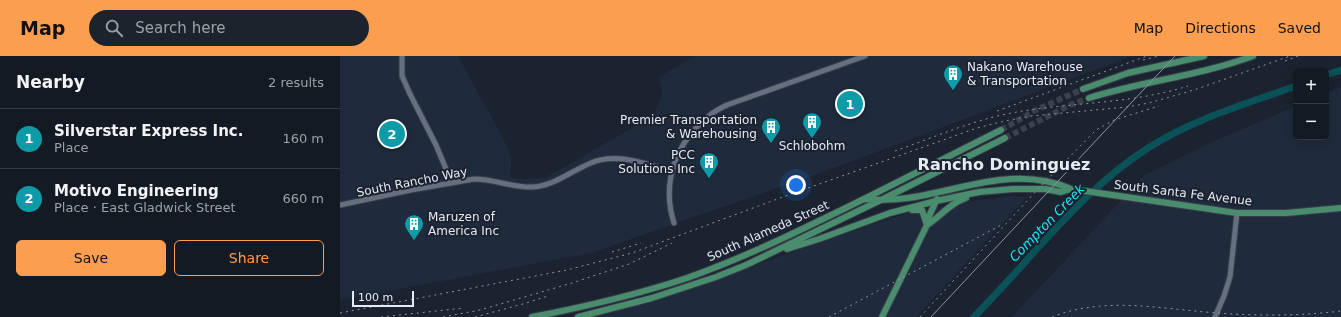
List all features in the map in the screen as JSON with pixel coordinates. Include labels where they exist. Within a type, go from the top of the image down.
[{"type":"main road","points":[[1083,89],[1128,73],[1204,56]]},
{"type":"main road","points":[[1089,98],[1126,88],[1200,72],[1253,56]]},
{"type":"main road","name":"South Alameda Street","points":[[532,317],[645,292],[766,246],[1001,130]]},
{"type":"main road","name":"South Alameda Street","points":[[578,317],[648,299],[690,286],[769,255],[1005,138]]},
{"type":"main road","points":[[1012,179],[1013,189]]},
{"type":"main road","name":"South Santa Fe Avenue","points":[[881,200],[908,198],[992,181],[1012,179],[1049,181],[1071,189],[1237,213],[1286,213],[1341,208]]},
{"type":"main road","name":"South Santa Fe Avenue","points":[[890,213],[979,192],[1013,189],[1045,189],[1061,192],[1071,189]]},
{"type":"main road","points":[[882,317],[927,225],[936,201],[943,191]]},
{"type":"main road","points":[[927,225],[936,220],[942,212],[954,203],[979,192]]},
{"type":"main road","points":[[863,199],[881,200]]},
{"type":"main road","points":[[769,255],[819,239],[890,213],[919,209],[923,213],[927,225]]},
{"type":"street","points":[[402,56],[402,76],[436,145],[446,169],[449,183]]},
{"type":"street","points":[[674,222],[670,206],[669,190],[671,171],[684,143],[696,127],[710,115],[727,105],[850,59],[865,56]]},
{"type":"street","name":"South Rancho Way","points":[[340,206],[449,183],[485,179],[532,187],[556,181],[592,162],[612,159],[639,162],[671,171]]},
{"type":"street","points":[[1215,317],[1230,277],[1237,213]]},
{"type":"shaded area","points":[[340,56],[458,56],[507,146],[511,159],[510,177],[521,179],[545,178],[653,116],[662,96],[662,88],[659,77],[695,56],[1132,56],[834,168],[591,253],[340,300]]},
{"type":"shaded area","points":[[1341,87],[1341,317],[1012,317],[1145,175],[1212,142],[1293,107],[1293,140],[1329,140],[1329,92]]},
{"type":"shaded area","points":[[1012,196],[1027,197],[916,317],[588,317],[628,308],[907,213],[978,200]]},
{"type":"waterway","name":"Compton Creek","points":[[1329,74],[1341,70]]},
{"type":"waterway","name":"Compton Creek","points":[[974,317],[1074,210],[1102,183],[1132,159],[1165,138],[1201,120],[1293,87]]},
{"type":"tunnel","points":[[1001,130],[1036,110],[1083,89]]},
{"type":"tunnel","points":[[1005,138],[1070,105],[1089,98]]},
{"type":"tram line","points":[[931,317],[1175,56]]},
{"type":"railway","points":[[997,111],[1147,56]]},
{"type":"railway","points":[[1143,60],[1159,56]]},
{"type":"railway","points":[[340,313],[567,270],[632,253],[780,198],[977,128],[1031,116],[1127,107],[1149,103],[1194,90],[1290,56]]},
{"type":"railway","points":[[1285,61],[1298,56]]},
{"type":"railway","points":[[895,151],[955,129],[1001,115],[1038,109],[1124,100],[1167,92],[1188,86]]},
{"type":"railway","points":[[920,317],[1039,188],[1096,130],[1114,120],[1159,106]]},
{"type":"railway","points":[[829,317],[1003,224]]},
{"type":"railway","points":[[612,252],[641,243]]},
{"type":"railway","points":[[443,317],[480,310],[572,283],[629,264],[672,243]]},
{"type":"railway","points":[[475,317],[548,296]]},
{"type":"railway","points":[[1052,317],[1092,307],[1113,305],[1248,315],[1295,315],[1341,311]]},
{"type":"railway","points":[[381,317],[464,308]]},
{"type":"place","name":"Nakano Warehouse & Transportation","points":[[953,91]]},
{"type":"place","name":"Silverstar Express Inc.","points":[[850,104]]},
{"type":"place","name":"Motivo Engineering","points":[[392,134]]},
{"type":"place","name":"Schlobohm","points":[[812,139]]},
{"type":"place","name":"Premier Transportation & Warehousing","points":[[771,144]]},
{"type":"place","name":"PCC Solutions Inc","points":[[709,179]]},
{"type":"place","name":"Maruzen of America Inc","points":[[414,241]]},
{"type":"district","name":"Rancho Dominguez","points":[[1004,164]]}]
